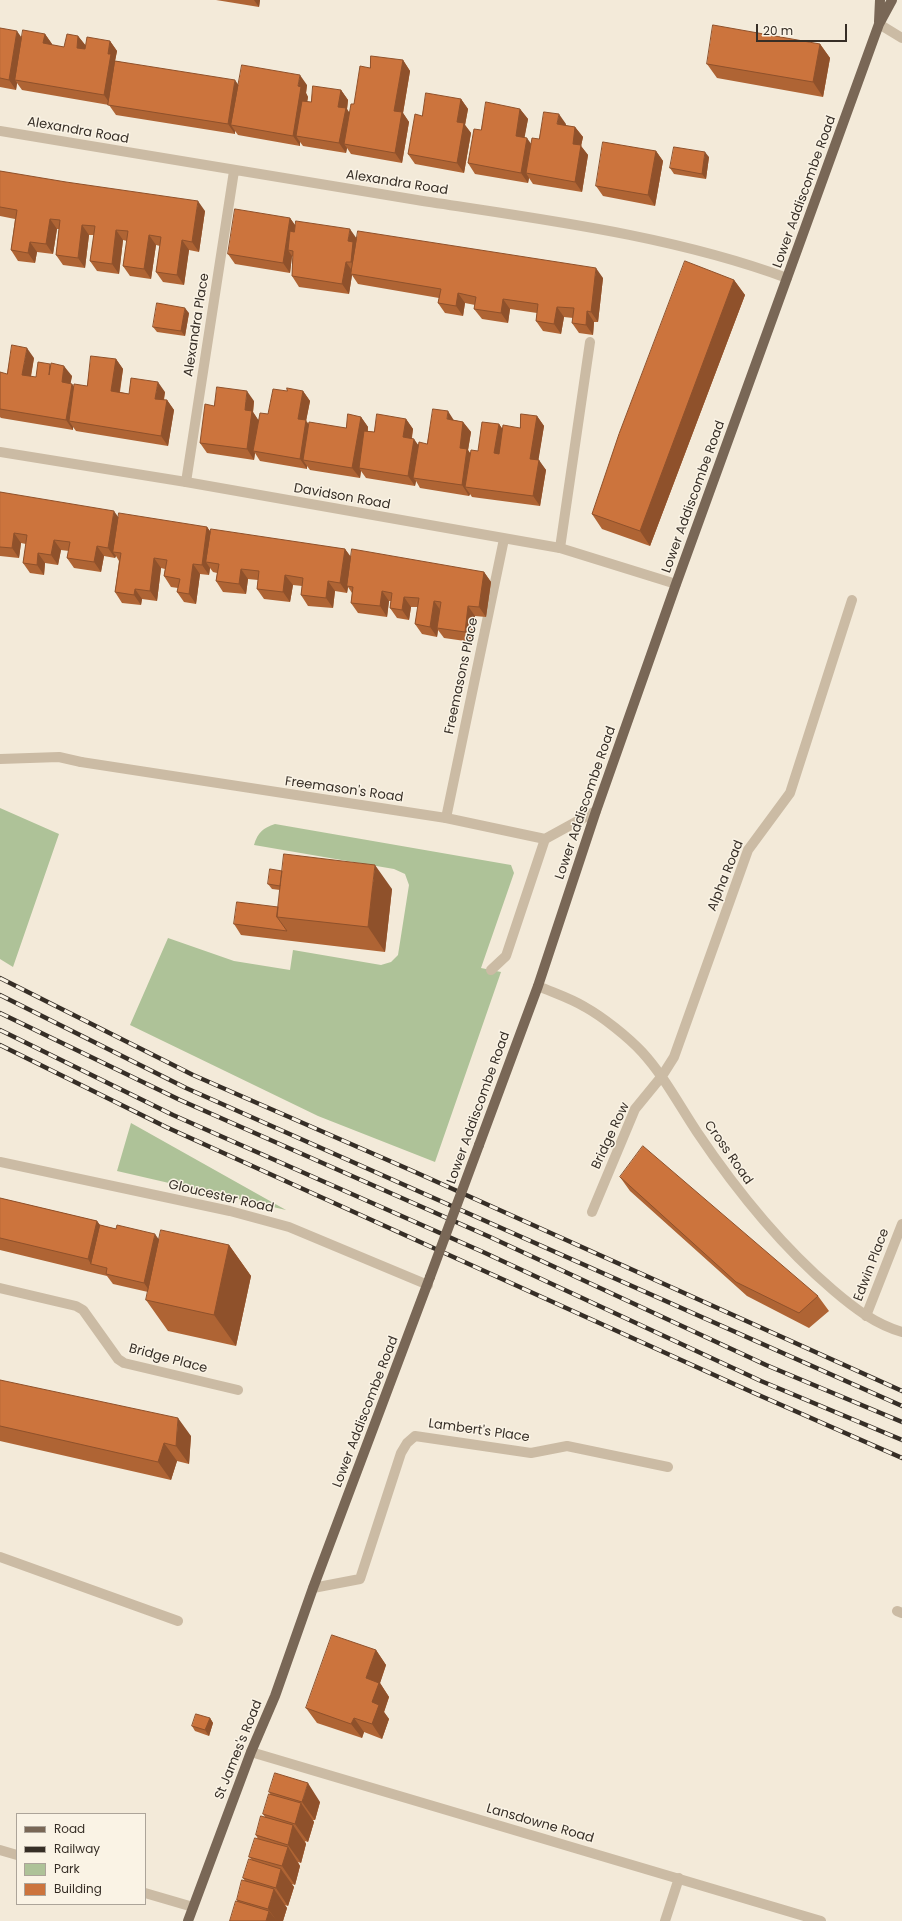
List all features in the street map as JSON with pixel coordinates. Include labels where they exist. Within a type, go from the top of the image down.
[{"type":"main road","name":"Lower Addiscombe Road","points":[[879,24],[880,0]]},
{"type":"main road","name":"Lower Addiscombe Road","points":[[313,1588],[538,986],[596,811],[676,584],[879,24],[892,0]]},
{"type":"main road","name":"St James's Road","points":[[188,1921],[251,1752],[275,1696],[313,1588]]},
{"type":"street","points":[[879,24],[902,38]]},
{"type":"street","name":"Alexandra Road","points":[[0,131],[234,171],[512,214],[655,241],[760,268],[787,278]]},
{"type":"street","name":"Alexandra Place","points":[[186,482],[234,171]]},
{"type":"street","points":[[560,548],[590,342]]},
{"type":"street","name":"Davidson Road","points":[[0,452],[186,482],[560,548],[676,584]]},
{"type":"street","name":"Freemasons Place","points":[[446,818],[504,539]]},
{"type":"street","name":"Alpha Road","points":[[662,1076],[674,1057],[748,850],[790,793],[852,600]]},
{"type":"street","name":"Freemason's Road","points":[[0,759],[59,757],[81,762],[446,818],[545,839]]},
{"type":"street","points":[[491,970],[506,956],[545,839],[596,811]]},
{"type":"street","name":"Cross Road","points":[[538,986],[585,1006],[605,1020],[641,1051],[662,1076],[722,1170],[747,1202],[781,1240],[818,1277],[866,1316],[876,1323],[902,1332]]},
{"type":"street","name":"Bridge Row","points":[[592,1212],[635,1109],[662,1076]]},
{"type":"street","name":"Gloucester Road","points":[[0,1162],[230,1211],[289,1227],[429,1281]]},
{"type":"street","name":"Edwin Place","points":[[866,1316],[902,1224]]},
{"type":"street","name":"Bridge Place","points":[[0,1288],[76,1306],[83,1310],[118,1359],[124,1363],[238,1390]]},
{"type":"street","name":"Lambert's Place","points":[[313,1588],[360,1579],[401,1453],[407,1443],[415,1436],[531,1453],[567,1446],[668,1468]]},
{"type":"street","points":[[0,1557],[178,1621]]},
{"type":"street","name":"Lansdowne Road","points":[[251,1752],[821,1921]]},
{"type":"street","points":[[0,1850],[16,1855]]},
{"type":"street","points":[[665,1921],[679,1878]]},
{"type":"street","points":[[146,1893],[193,1907]]},
{"type":"green space","points":[[0,808],[59,834],[13,967],[0,959]]},
{"type":"green space","points":[[275,824],[511,865],[514,873],[481,968],[501,972],[435,1162],[318,1116],[130,1025],[168,938],[234,961],[290,970],[293,950],[381,965],[391,962],[398,955],[409,885],[405,874],[394,869],[254,845],[257,837],[262,831]]},
{"type":"green space","points":[[131,1123],[286,1210],[117,1171]]},
{"type":"building","points":[[713,25],[820,44],[813,82],[707,64]]},
{"type":"building","points":[[0,28],[17,31],[9,80],[0,78]]},
{"type":"building","points":[[23,30],[45,34],[43,43],[64,47],[67,34],[78,36],[77,48],[85,49],[87,37],[110,41],[108,54],[111,54],[104,95],[15,80]]},
{"type":"building","points":[[371,56],[403,60],[394,111],[402,112],[395,153],[344,144],[351,104],[354,104],[360,66],[370,68]]},
{"type":"building","points":[[115,61],[235,80],[228,124],[108,105]]},
{"type":"building","points":[[242,65],[300,75],[298,86],[301,87],[293,136],[231,125]]},
{"type":"building","points":[[313,86],[341,90],[338,107],[346,108],[339,143],[296,136],[302,101],[311,102]]},
{"type":"building","points":[[426,93],[461,99],[457,122],[464,123],[457,163],[408,154],[415,114],[422,116]]},
{"type":"building","points":[[486,102],[520,109],[516,136],[527,138],[521,173],[468,163],[474,129],[481,130]]},
{"type":"building","points":[[544,112],[559,114],[557,124],[575,127],[573,144],[581,145],[575,182],[526,173],[532,138],[539,139]]},
{"type":"building","points":[[603,142],[656,151],[648,195],[596,186]]},
{"type":"building","points":[[674,147],[705,152],[702,174],[670,168]]},
{"type":"building","points":[[0,171],[198,201],[192,242],[182,240],[177,275],[156,272],[161,237],[149,235],[144,269],[123,266],[128,231],[116,230],[112,264],[90,261],[95,226],[82,225],[78,258],[56,255],[60,220],[50,219],[46,244],[30,242],[28,253],[11,250],[17,210],[0,207]]},
{"type":"building","points":[[235,209],[290,218],[283,263],[228,254]]},
{"type":"building","points":[[296,221],[350,229],[348,241],[353,242],[351,262],[346,262],[342,284],[292,276],[293,251],[288,250],[290,231],[294,232]]},
{"type":"building","points":[[358,231],[596,268],[591,312],[587,311],[586,325],[572,323],[574,308],[557,307],[554,324],[536,321],[538,304],[503,299],[501,313],[474,309],[476,297],[458,293],[456,306],[438,303],[441,289],[351,274]]},
{"type":"building","points":[[685,261],[734,280],[640,531],[592,514],[619,434]]},
{"type":"building","points":[[157,303],[185,308],[181,331],[153,327]]},
{"type":"building","points":[[12,345],[27,348],[22,375],[36,377],[38,362],[50,364],[49,375],[51,363],[64,366],[62,382],[72,384],[66,420],[0,409],[0,372],[7,374]]},
{"type":"building","points":[[91,356],[116,359],[111,391],[129,394],[131,378],[158,382],[155,399],[167,400],[161,436],[69,421],[74,384],[87,386]]},
{"type":"building","points":[[217,387],[247,391],[245,410],[252,411],[247,449],[200,443],[205,404],[214,406]]},
{"type":"building","points":[[287,388],[303,391],[298,419],[306,420],[300,459],[253,451],[260,413],[268,414],[273,389],[287,391]]},
{"type":"building","points":[[433,409],[448,411],[447,419],[463,422],[460,448],[467,449],[462,485],[413,478],[419,442],[427,444]]},
{"type":"building","points":[[348,414],[361,417],[352,468],[303,460],[309,422],[346,428]]},
{"type":"building","points":[[377,414],[406,419],[403,437],[414,439],[408,476],[359,468],[364,431],[374,432]]},
{"type":"building","points":[[521,414],[537,416],[530,459],[539,460],[533,496],[465,487],[471,450],[478,451],[482,422],[499,424],[494,453],[499,454],[503,425],[520,428]]},
{"type":"building","points":[[0,492],[114,511],[108,548],[97,546],[94,562],[67,558],[70,542],[54,540],[51,555],[38,553],[37,565],[23,563],[27,535],[14,533],[12,548],[0,547]]},
{"type":"building","points":[[119,513],[207,527],[202,565],[193,564],[189,594],[177,592],[180,579],[164,576],[167,560],[154,558],[150,591],[135,589],[134,595],[115,592],[121,553],[113,552]]},
{"type":"building","points":[[211,529],[345,549],[340,583],[328,581],[326,598],[301,595],[303,578],[285,575],[283,592],[257,589],[259,571],[241,569],[239,584],[216,581],[219,564],[206,562]]},
{"type":"building","points":[[352,549],[484,572],[479,607],[468,606],[465,632],[437,628],[441,602],[434,601],[430,627],[415,624],[419,598],[404,597],[402,610],[390,608],[392,593],[382,591],[380,606],[351,603],[353,587],[347,586]]},
{"type":"building","points":[[284,854],[375,865],[368,927],[277,917]]},
{"type":"building","points":[[270,869],[282,871],[280,886],[268,884]]},
{"type":"building","points":[[237,902],[278,907],[277,917],[287,931],[234,924]]},
{"type":"building","points":[[643,1146],[818,1296],[799,1313],[736,1282],[620,1177]]},
{"type":"building","points":[[0,1198],[97,1221],[88,1259],[0,1238]]},
{"type":"building","points":[[100,1225],[116,1229],[117,1225],[155,1234],[144,1283],[106,1274],[107,1268],[91,1264]]},
{"type":"building","points":[[161,1230],[229,1245],[214,1315],[146,1300]]},
{"type":"building","points":[[0,1380],[178,1418],[176,1446],[164,1443],[158,1462],[0,1426]]},
{"type":"building","points":[[332,1635],[376,1650],[366,1678],[379,1683],[372,1702],[379,1705],[372,1724],[354,1718],[351,1724],[306,1708]]},
{"type":"building","points":[[196,1714],[210,1718],[205,1730],[192,1726]]},
{"type":"building","points":[[275,1773],[308,1783],[302,1802],[269,1792]]},
{"type":"building","points":[[269,1794],[301,1803],[295,1824],[263,1814]]},
{"type":"building","points":[[261,1816],[293,1825],[288,1845],[256,1835]]},
{"type":"building","points":[[255,1838],[288,1847],[282,1866],[249,1857]]},
{"type":"building","points":[[249,1859],[281,1869],[276,1888],[243,1878]]},
{"type":"building","points":[[242,1880],[274,1889],[268,1909],[237,1900]]},
{"type":"building","points":[[236,1901],[269,1911],[266,1921],[230,1921]]},
{"type":"railway","points":[[0,978],[193,1075],[415,1172],[902,1391]]},
{"type":"railway","points":[[0,995],[186,1088],[902,1406]]},
{"type":"railway","points":[[0,1013],[180,1100],[490,1237],[766,1365],[902,1422]]},
{"type":"railway","points":[[0,1030],[173,1115],[483,1252],[761,1381],[902,1440]]},
{"type":"railway","points":[[0,1045],[166,1127],[754,1393],[902,1458]]}]
